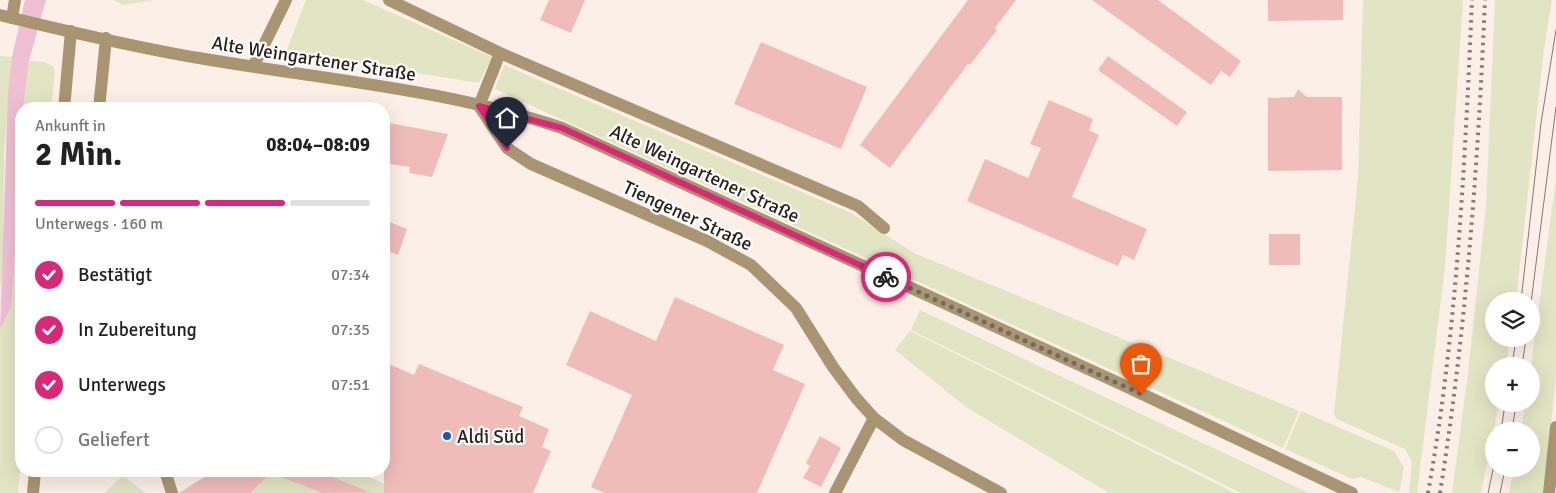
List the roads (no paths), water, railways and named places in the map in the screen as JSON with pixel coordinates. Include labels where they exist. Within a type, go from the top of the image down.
[{"type":"street","points":[[10,18],[15,0]]},
{"type":"street","points":[[254,65],[286,0]]},
{"type":"street","points":[[389,0],[500,53],[858,206],[884,228]]},
{"type":"street","name":"Alte Weingartener Straße","points":[[10,18],[199,58],[254,65],[479,106],[562,128],[1352,493]]},
{"type":"street","points":[[65,102],[71,31]]},
{"type":"street","points":[[100,102],[106,38]]},
{"type":"street","points":[[479,106],[500,53]]},
{"type":"street","name":"Tiengener Straße","points":[[479,106],[507,148],[531,164],[707,241],[751,264],[796,308],[833,367],[874,418],[903,440],[1001,493]]},
{"type":"street","points":[[835,493],[874,418]]},
{"type":"street","points":[[1550,493],[1556,427]]},
{"type":"street","points":[[33,493],[34,477]]},
{"type":"street","points":[[167,477],[172,493]]},
{"type":"tram line","points":[[1522,292],[1541,123],[1556,30]]},
{"type":"tram line","points":[[1532,292],[1556,107]]},
{"type":"tram line","points":[[1513,357],[1515,347]]},
{"type":"tram line","points":[[1523,357],[1525,347]]},
{"type":"tram line","points":[[1502,422],[1504,412]]},
{"type":"tram line","points":[[1513,422],[1515,412]]},
{"type":"tram line","points":[[1488,493],[1491,477]]},
{"type":"tram line","points":[[1500,493],[1503,477]]},
{"type":"railway","points":[[1428,493],[1438,433],[1453,309],[1463,185],[1472,0]]},
{"type":"railway","points":[[1440,493],[1457,370],[1470,247],[1479,124],[1485,0]]},
{"type":"place","name":"Aldi Süd","points":[[447,436]]}]
